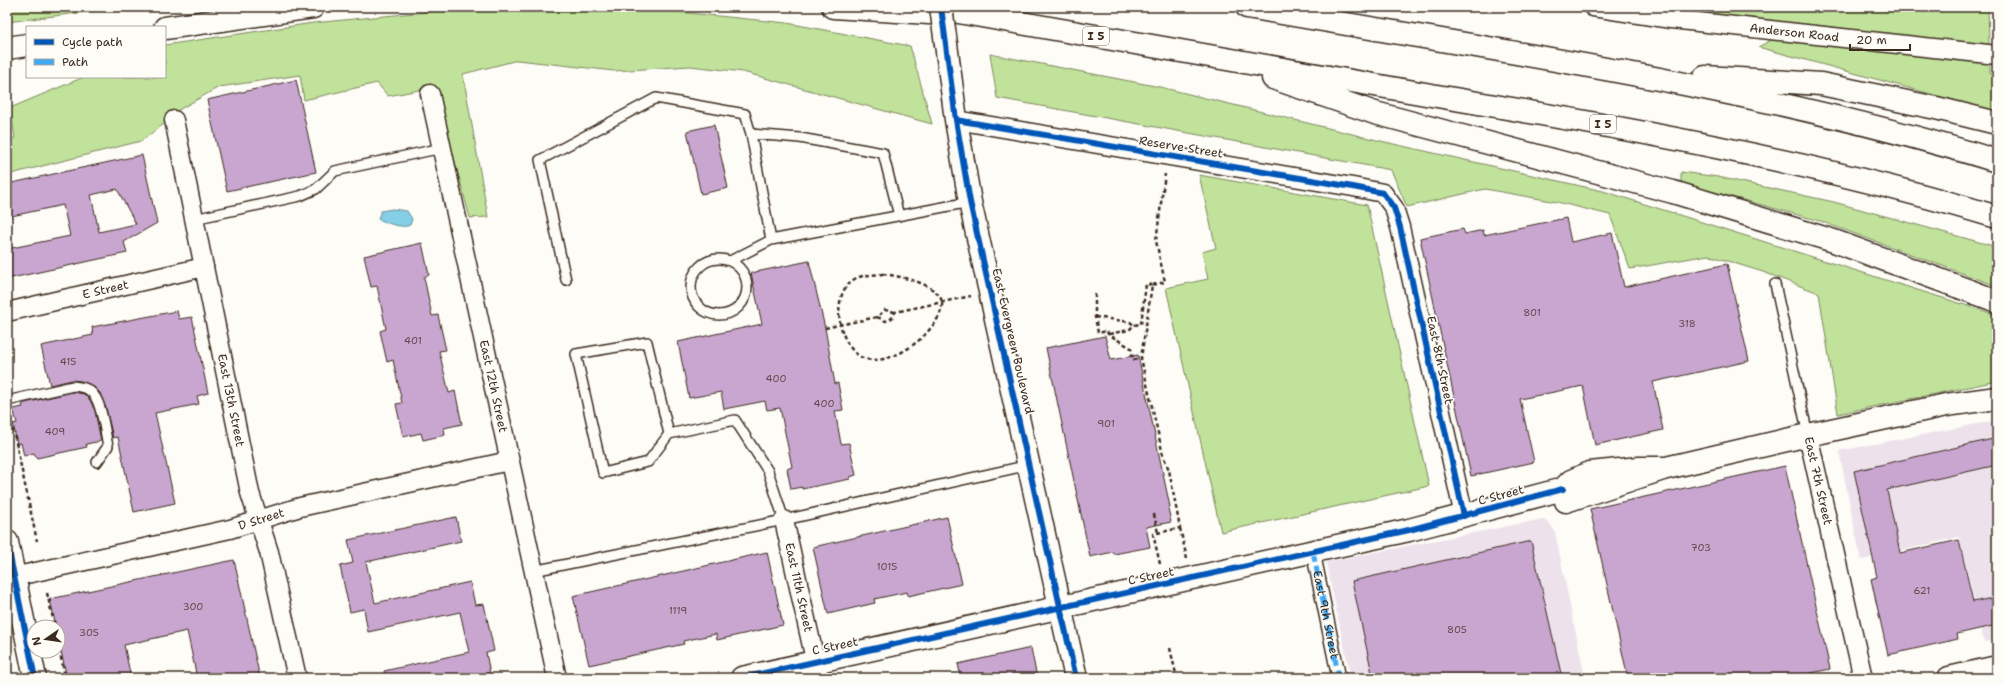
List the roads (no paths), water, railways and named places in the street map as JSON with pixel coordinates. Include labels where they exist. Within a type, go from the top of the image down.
[{"type":"main road","points":[[166,28],[313,7]]},
{"type":"main road","points":[[833,7],[988,17]]},
{"type":"main road","name":"I 5","points":[[930,7],[1609,126],[1746,152],[1887,186],[1997,217]]},
{"type":"main road","name":"East Evergreen Boulevard","points":[[941,7],[956,120],[970,202],[1076,678]]},
{"type":"main road","points":[[1247,7],[1629,74],[1766,101],[1845,119],[1997,161]]},
{"type":"main road","points":[[1204,55],[1375,112],[1673,192],[1834,241],[1997,301]]},
{"type":"main road","points":[[1629,74],[1821,84],[1936,108],[1997,123]]},
{"type":"main road","name":"C Street","points":[[742,678],[817,670],[1061,608],[1313,552],[1464,516],[1564,495],[1571,481],[1590,473],[1639,468],[1666,468],[1808,434],[1946,405],[1997,398]]},
{"type":"main road","points":[[7,542],[35,678]]},
{"type":"main road","points":[[1949,678],[1997,667]]},
{"type":"street","name":"Anderson Road","points":[[1593,7],[1671,19],[1997,55]]},
{"type":"street","name":"East 12th Street","points":[[430,94],[557,678]]},
{"type":"street","name":"East 13th Street","points":[[174,120],[250,493],[269,552],[297,678]]},
{"type":"street","name":"Reserve Street","points":[[956,120],[1383,193],[1394,208]]},
{"type":"street","name":"East 8th Street","points":[[1394,208],[1400,227],[1464,516]]},
{"type":"street","name":"E Street","points":[[7,312],[204,268]]},
{"type":"street","name":"East 7th Street","points":[[1808,434],[1863,678]]},
{"type":"street","name":"D Street","points":[[13,576],[230,529],[300,507],[509,461]]},
{"type":"street","name":"East 11th Street","points":[[784,520],[817,670]]},
{"type":"street","name":"East 9th Street","points":[[1313,552],[1339,678]]},
{"type":"lane","points":[[566,280],[540,160],[656,98],[745,114],[752,134],[771,240]]},
{"type":"lane","points":[[752,134],[800,138],[883,153],[899,216]]},
{"type":"lane","points":[[194,219],[300,196],[316,189],[335,171],[442,148]]},
{"type":"lane","points":[[730,261],[743,273],[746,282],[744,300],[738,307],[730,312],[711,314],[700,306],[692,295],[693,277],[697,269],[708,261],[721,259],[730,261],[771,240],[970,202]]},
{"type":"lane","name":"East 7th Street","points":[[1775,284],[1808,434]]},
{"type":"lane","points":[[669,434],[647,342],[576,354],[603,473],[648,462],[669,434],[735,420],[768,471],[784,520]]},
{"type":"lane","points":[[8,405],[73,386],[83,387],[92,392],[98,398],[108,446],[97,462]]},
{"type":"lane","points":[[533,570],[784,520],[1029,465]]},
{"type":"water","points":[[392,209],[407,211],[412,219],[410,225],[394,225],[384,222],[378,218],[381,211]]}]
